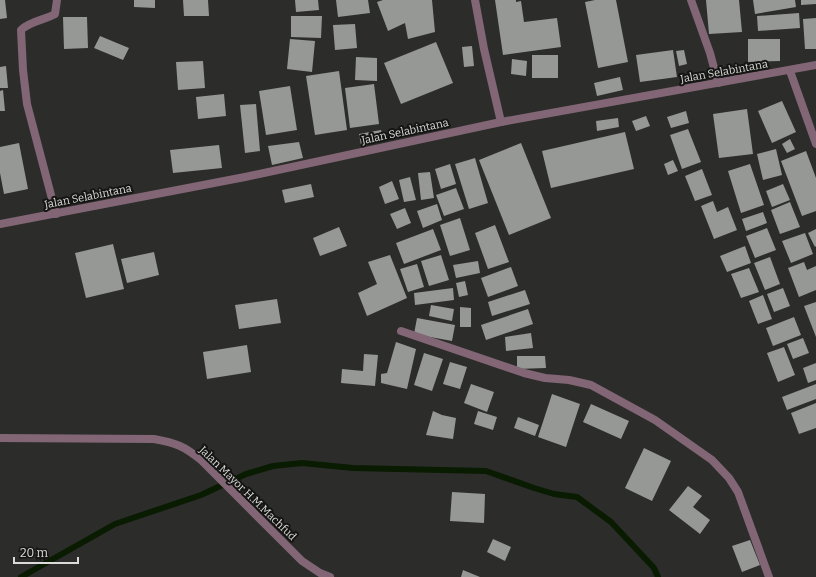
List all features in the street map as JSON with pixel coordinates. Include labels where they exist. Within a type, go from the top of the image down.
[{"type":"street","points":[[56,214],[27,104],[23,70],[21,30],[30,24],[55,14],[57,0]]},
{"type":"street","points":[[475,0],[500,122]]},
{"type":"street","points":[[690,0],[710,53],[718,83]]},
{"type":"street","name":"Jalan Selabintana","points":[[0,224],[245,177],[500,122],[816,65]]},
{"type":"street","points":[[790,70],[816,144]]},
{"type":"street","points":[[401,331],[524,373],[545,378],[569,380],[591,385],[655,420],[712,460],[729,478],[738,492],[769,577]]},
{"type":"street","name":"Jalan Mayor H.M.Machfud","points":[[0,438],[154,439],[172,442],[188,450],[201,460],[302,561],[320,573],[330,577]]},
{"type":"building","points":[[0,0],[5,0],[7,18],[0,19]]},
{"type":"building","points":[[134,0],[155,0],[155,8],[134,7]]},
{"type":"building","points":[[183,0],[208,0],[209,16],[184,16]]},
{"type":"building","points":[[295,0],[318,0],[319,10],[296,12]]},
{"type":"building","points":[[336,0],[368,0],[370,13],[338,17]]},
{"type":"building","points":[[383,0],[432,0],[435,32],[408,39],[405,23],[388,31],[377,2]]},
{"type":"building","points":[[495,0],[521,1],[524,22],[557,18],[561,47],[503,55]]},
{"type":"building","points":[[595,0],[616,0],[628,62],[598,68],[585,2]]},
{"type":"building","points":[[706,0],[739,0],[742,32],[709,34]]},
{"type":"building","points":[[753,0],[795,0],[796,7],[755,14]]},
{"type":"building","points":[[801,0],[816,0],[816,4],[801,5]]},
{"type":"building","points":[[799,13],[800,28],[758,31],[757,16]]},
{"type":"building","points":[[291,16],[322,16],[321,38],[291,37]]},
{"type":"building","points":[[63,17],[87,17],[88,48],[64,49]]},
{"type":"building","points":[[816,18],[816,49],[805,49],[803,19]]},
{"type":"building","points":[[355,24],[357,48],[335,50],[333,25]]},
{"type":"building","points":[[100,36],[129,48],[123,60],[94,48]]},
{"type":"building","points":[[290,39],[315,41],[312,72],[287,69]]},
{"type":"building","points":[[748,39],[780,39],[780,61],[748,62]]},
{"type":"building","points":[[436,42],[453,83],[401,104],[384,63]]},
{"type":"building","points":[[472,46],[474,66],[464,67],[462,47]]},
{"type":"building","points":[[673,50],[677,77],[640,82],[636,55]]},
{"type":"building","points":[[684,50],[687,64],[679,66],[676,51]]},
{"type":"building","points":[[532,55],[558,55],[558,78],[532,78]]},
{"type":"building","points":[[356,57],[377,58],[377,81],[355,80]]},
{"type":"building","points":[[512,59],[527,61],[526,76],[511,74]]},
{"type":"building","points":[[203,61],[205,88],[178,90],[176,62]]},
{"type":"building","points":[[6,66],[8,88],[0,88],[0,67]]},
{"type":"building","points":[[339,71],[347,130],[315,135],[306,76]]},
{"type":"building","points":[[620,77],[623,90],[597,96],[594,83]]},
{"type":"building","points":[[374,84],[379,124],[350,128],[345,88]]},
{"type":"building","points":[[290,86],[297,130],[266,135],[259,91]]},
{"type":"building","points":[[3,90],[5,111],[0,111],[0,91]]},
{"type":"building","points":[[224,94],[226,116],[198,119],[196,97]]},
{"type":"building","points":[[782,101],[796,132],[772,143],[758,111]]},
{"type":"building","points":[[256,104],[260,151],[245,153],[240,105]]},
{"type":"building","points":[[747,109],[753,154],[719,158],[713,114]]},
{"type":"building","points":[[686,111],[689,123],[671,128],[667,117]]},
{"type":"building","points":[[646,116],[650,126],[636,131],[632,121]]},
{"type":"building","points":[[618,118],[619,127],[597,131],[596,121]]},
{"type":"building","points":[[688,129],[701,162],[682,169],[670,135]]},
{"type":"building","points":[[381,130],[383,141],[361,145],[359,134]]},
{"type":"building","points":[[625,132],[634,169],[551,188],[542,151]]},
{"type":"building","points":[[790,139],[795,149],[787,153],[782,144]]},
{"type":"building","points":[[299,142],[303,158],[272,165],[268,146]]},
{"type":"building","points":[[19,143],[28,189],[4,194],[0,173],[0,147]]},
{"type":"building","points":[[521,143],[551,218],[509,235],[479,160]]},
{"type":"building","points":[[219,145],[222,168],[173,173],[170,150]]},
{"type":"building","points":[[776,149],[782,175],[763,180],[757,154]]},
{"type":"building","points":[[806,151],[816,178],[816,211],[802,216],[781,161]]},
{"type":"building","points":[[475,158],[488,203],[469,209],[455,164]]},
{"type":"building","points":[[673,160],[678,171],[668,175],[664,164]]},
{"type":"building","points":[[450,164],[456,184],[441,189],[435,169]]},
{"type":"building","points":[[750,164],[764,205],[741,213],[728,171]]},
{"type":"building","points":[[702,169],[712,195],[695,201],[685,176]]},
{"type":"building","points":[[430,172],[434,198],[421,200],[418,173]]},
{"type":"building","points":[[410,177],[416,200],[404,202],[399,180]]},
{"type":"building","points":[[392,181],[399,199],[385,204],[379,187]]},
{"type":"building","points":[[311,184],[314,197],[285,203],[282,190]]},
{"type":"building","points":[[783,184],[790,200],[772,207],[766,191]]},
{"type":"building","points":[[456,188],[464,209],[444,216],[436,195]]},
{"type":"building","points":[[713,201],[717,212],[728,207],[737,230],[714,239],[701,206]]},
{"type":"building","points":[[790,202],[800,227],[780,234],[771,210]]},
{"type":"building","points":[[437,204],[442,220],[423,228],[417,211]]},
{"type":"building","points":[[405,208],[411,223],[397,229],[390,214]]},
{"type":"building","points":[[763,212],[767,223],[746,231],[742,219]]},
{"type":"building","points":[[460,218],[470,250],[450,256],[440,225]]},
{"type":"building","points":[[495,225],[509,262],[488,269],[475,233]]},
{"type":"building","points":[[339,227],[347,246],[320,256],[313,238]]},
{"type":"building","points":[[767,228],[776,250],[755,258],[746,236]]},
{"type":"building","points":[[433,229],[441,250],[404,264],[396,243]]},
{"type":"building","points":[[816,229],[816,246],[815,247],[808,233]]},
{"type":"building","points":[[805,233],[813,254],[791,263],[782,241]]},
{"type":"building","points":[[113,244],[124,289],[86,298],[75,253]]},
{"type":"building","points":[[745,246],[751,263],[727,272],[720,256]]},
{"type":"building","points":[[154,252],[159,275],[127,283],[121,259]]},
{"type":"building","points":[[390,255],[407,298],[367,316],[358,293],[377,284],[368,262]]},
{"type":"building","points":[[441,255],[449,280],[429,286],[421,261]]},
{"type":"building","points":[[770,257],[780,284],[765,290],[754,263]]},
{"type":"building","points":[[478,261],[480,273],[456,278],[453,265]]},
{"type":"building","points":[[804,262],[807,270],[816,266],[816,290],[799,297],[788,268]]},
{"type":"building","points":[[417,264],[424,287],[408,292],[400,269]]},
{"type":"building","points":[[511,267],[518,286],[488,297],[481,278]]},
{"type":"building","points":[[749,268],[759,292],[741,298],[731,274]]},
{"type":"building","points":[[465,281],[468,295],[459,297],[456,283]]},
{"type":"building","points":[[453,288],[454,300],[415,305],[414,293]]},
{"type":"building","points":[[783,288],[790,306],[774,312],[767,294]]},
{"type":"building","points":[[525,290],[530,304],[492,316],[488,302]]},
{"type":"building","points":[[763,295],[772,319],[758,324],[749,301]]},
{"type":"building","points":[[277,299],[281,323],[239,329],[235,305]]},
{"type":"building","points":[[816,302],[816,337],[804,306]]},
{"type":"building","points":[[431,305],[454,309],[452,321],[429,316]]},
{"type":"building","points":[[460,307],[471,308],[471,327],[460,327]]},
{"type":"building","points":[[528,309],[533,324],[486,340],[481,325]]},
{"type":"building","points":[[794,317],[801,335],[773,346],[766,328]]},
{"type":"building","points":[[417,318],[455,325],[452,341],[414,334]]},
{"type":"building","points":[[531,333],[533,348],[506,351],[505,337]]},
{"type":"building","points":[[803,338],[809,353],[793,359],[787,344]]},
{"type":"building","points":[[396,342],[416,349],[407,389],[381,383],[381,374],[387,373]]},
{"type":"building","points":[[247,345],[251,372],[207,379],[203,352]]},
{"type":"building","points":[[784,347],[795,375],[778,382],[767,353]]},
{"type":"building","points":[[424,353],[443,359],[432,391],[414,385]]},
{"type":"building","points":[[364,354],[378,355],[375,386],[341,383],[342,369],[363,371]]},
{"type":"building","points":[[517,356],[545,356],[546,368],[517,369]]},
{"type":"building","points":[[450,362],[467,367],[460,389],[443,384]]},
{"type":"building","points":[[816,363],[816,380],[808,383],[803,368]]},
{"type":"building","points":[[471,384],[494,392],[487,412],[464,403]]},
{"type":"building","points":[[816,384],[816,399],[787,410],[782,397]]},
{"type":"building","points":[[552,394],[580,404],[566,447],[538,437]]},
{"type":"building","points":[[816,403],[816,428],[799,434],[791,413]]},
{"type":"building","points":[[591,404],[629,421],[621,439],[583,422]]},
{"type":"building","points":[[433,411],[442,415],[456,418],[453,439],[426,435]]},
{"type":"building","points":[[478,411],[497,417],[493,430],[474,424]]},
{"type":"building","points":[[518,417],[539,425],[535,436],[514,428]]},
{"type":"building","points":[[644,448],[671,461],[652,501],[625,488]]},
{"type":"building","points":[[688,486],[702,496],[693,507],[710,520],[700,534],[669,510]]},
{"type":"building","points":[[452,492],[485,494],[484,523],[450,521]]},
{"type":"building","points":[[493,539],[511,547],[505,561],[487,552]]},
{"type":"building","points":[[750,540],[760,565],[742,572],[732,546]]},
{"type":"building","points":[[463,570],[480,577],[461,577]]},
{"type":"waterway","points":[[21,577],[115,524],[201,495],[246,474],[273,466],[302,463],[353,468],[486,471],[554,494],[577,497],[611,522],[654,568],[658,577]]}]
